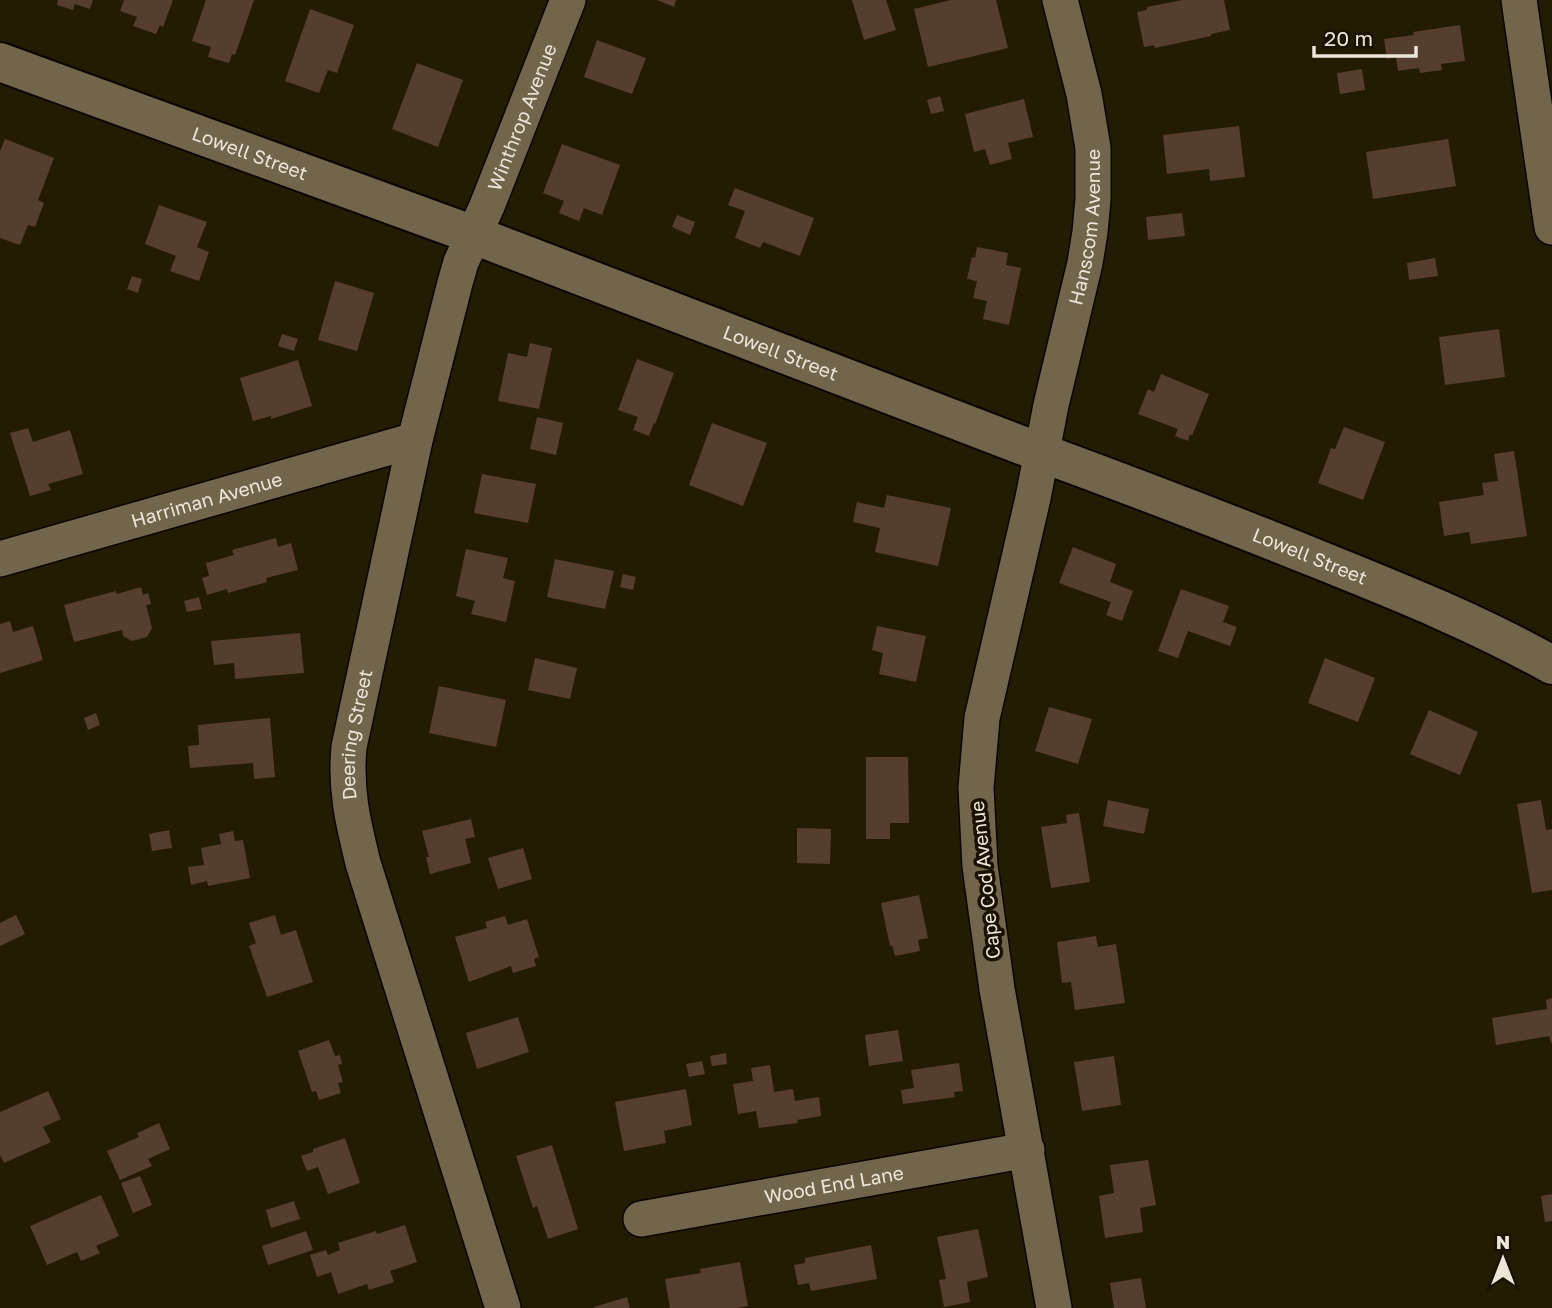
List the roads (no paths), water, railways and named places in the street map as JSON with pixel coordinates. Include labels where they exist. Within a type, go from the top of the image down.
[{"type":"main road","name":"Lowell Street","points":[[0,62],[474,235],[1127,484],[1398,592],[1516,645],[1552,665]]},
{"type":"street","name":"Winthrop Avenue","points":[[474,235],[568,0]]},
{"type":"street","name":"Hanscom Avenue","points":[[1042,453],[1085,263],[1093,199],[1093,148],[1089,121],[1060,0]]},
{"type":"street","points":[[1519,0],[1539,41],[1552,227]]},
{"type":"street","name":"Deering Street","points":[[474,235],[461,262],[415,440],[349,747],[347,772],[348,793],[363,863],[503,1308]]},
{"type":"street","name":"Harriman Avenue","points":[[0,559],[415,440]]},
{"type":"street","name":"Cape Cod Avenue","points":[[1042,453],[982,718],[976,788],[980,866],[997,989],[1054,1308]]},
{"type":"street","name":"Wood End Lane","points":[[641,1219],[1027,1150]]}]
